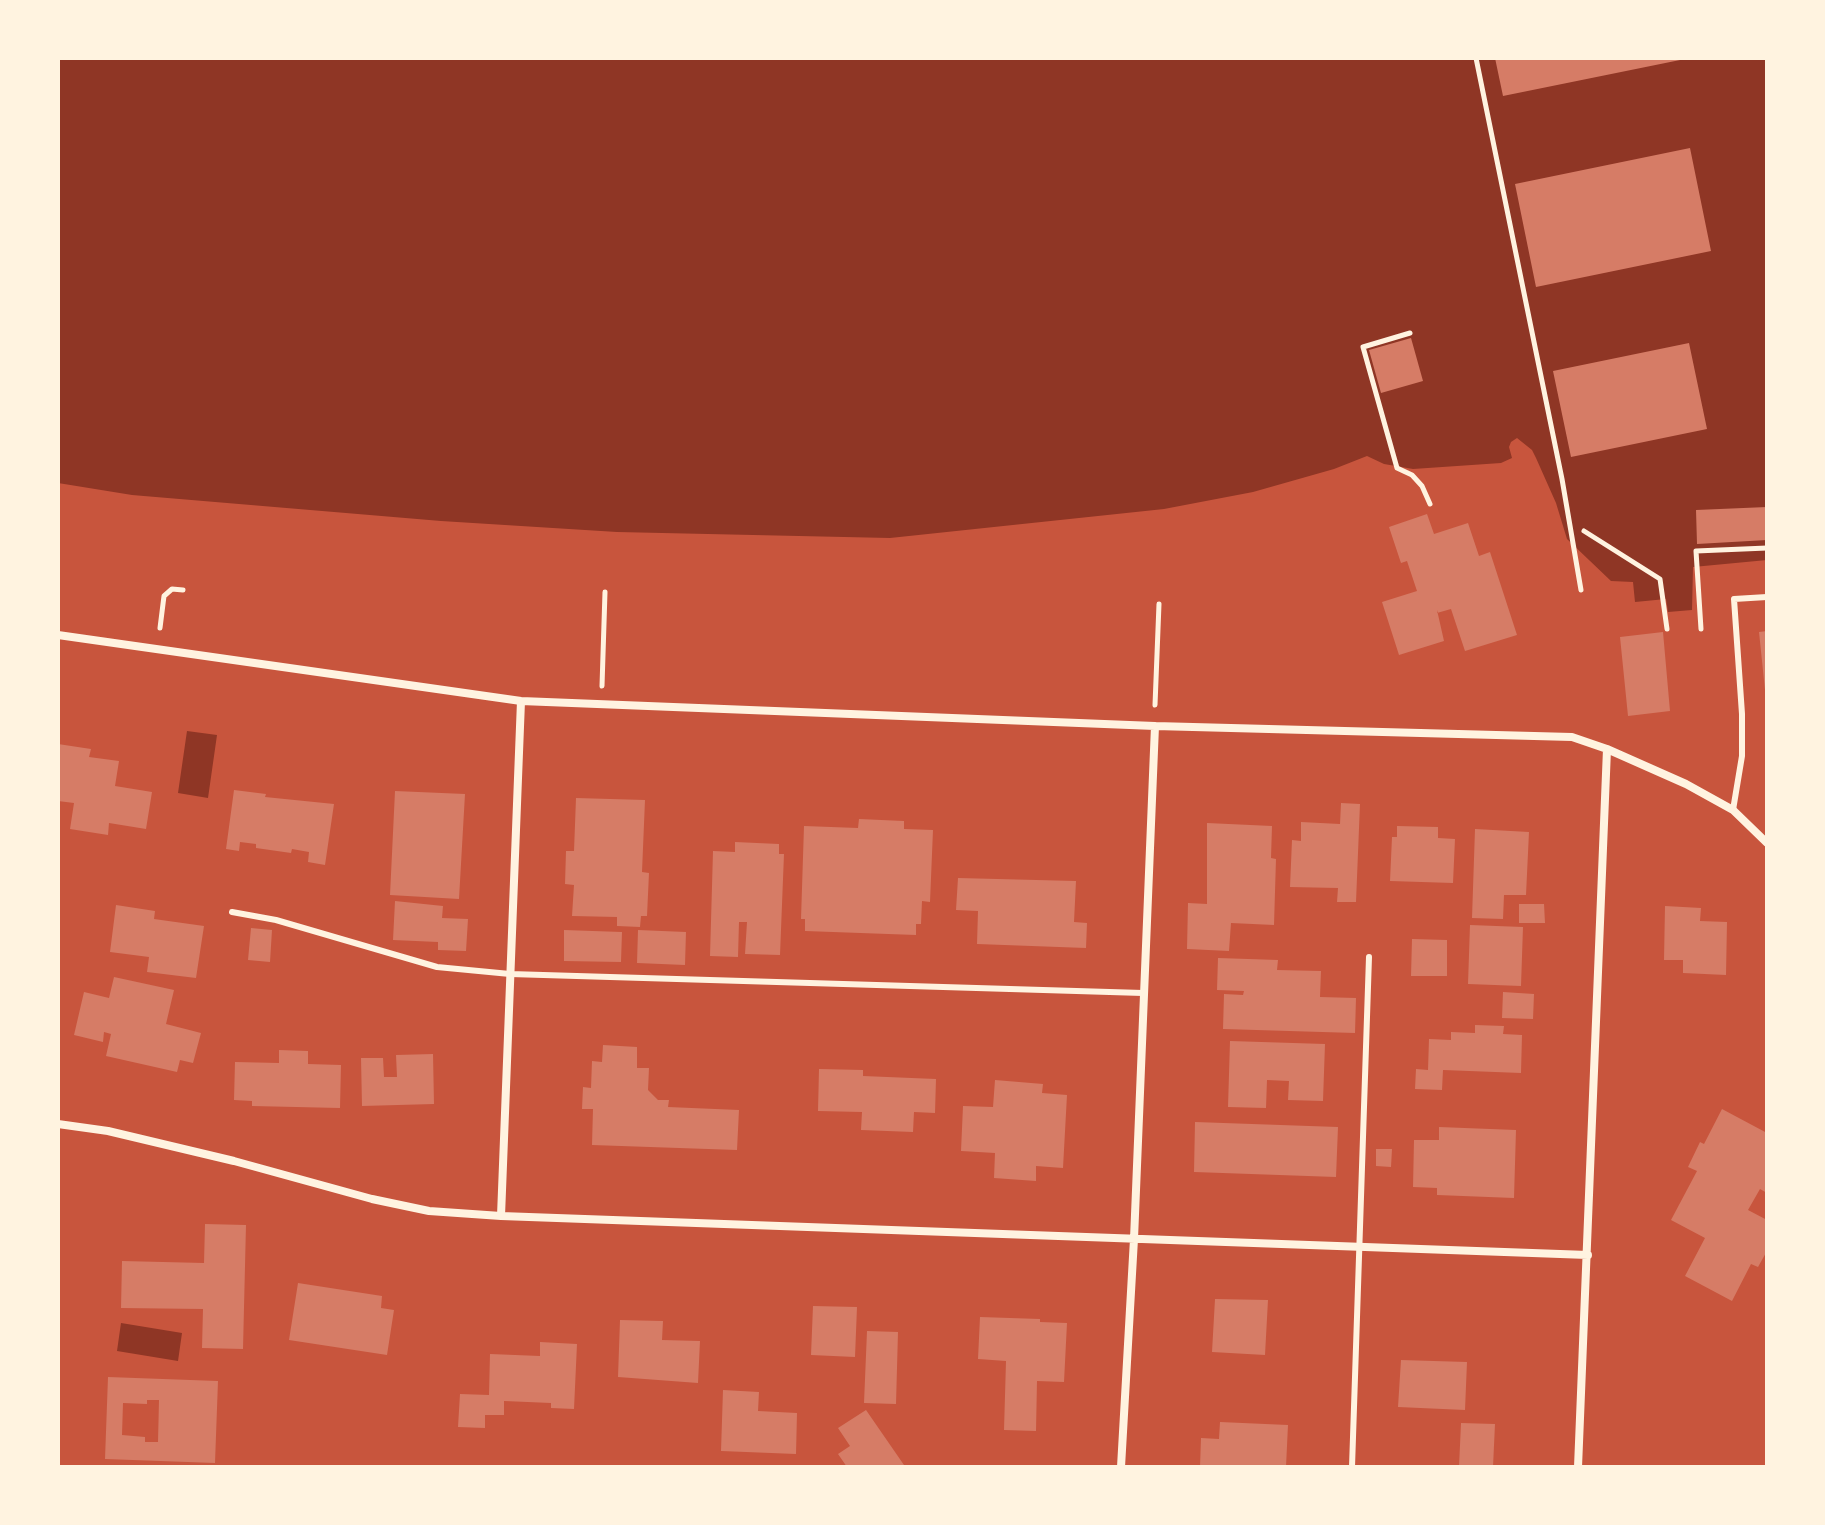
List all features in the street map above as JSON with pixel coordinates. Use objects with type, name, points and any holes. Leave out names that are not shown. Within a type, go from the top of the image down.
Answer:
[{"type":"street","points":[[58,635],[521,701],[1155,726],[1572,737],[1686,784],[1733,810],[1767,843]]},
{"type":"street","points":[[501,1216],[521,701]]},
{"type":"street","points":[[1121,1467],[1134,1239],[1155,726]]},
{"type":"street","points":[[1578,1467],[1607,749]]},
{"type":"street","points":[[58,1124],[108,1131],[429,1211],[1588,1255]]},
{"type":"lane","points":[[1733,810],[1742,756],[1734,599],[1767,597]]},
{"type":"lane","points":[[232,912],[276,920],[437,967],[510,974],[1143,993]]},
{"type":"lane","points":[[1352,1467],[1369,957]]},
{"type":"path","points":[[1476,58],[1562,479],[1581,590]]},
{"type":"path","points":[[1410,333],[1363,347],[1397,468],[1412,475],[1422,486],[1430,504]]},
{"type":"path","points":[[1584,531],[1660,579],[1667,629]]},
{"type":"path","points":[[1701,629],[1696,551],[1767,548]]},
{"type":"path","points":[[157,648],[164,596],[172,589],[183,590]]},
{"type":"path","points":[[602,703],[605,592]]},
{"type":"path","points":[[1155,726],[1159,604]]},
{"type":"shaded area","points":[[58,58],[1767,58],[1767,560],[1693,567],[1692,610],[1668,612],[1666,599],[1635,602],[1633,582],[1611,581],[1567,539],[1556,503],[1536,458],[1532,450],[1517,438],[1509,447],[1512,458],[1501,463],[1413,469],[1384,464],[1367,456],[1334,469],[1253,492],[1164,509],[890,538],[617,532],[441,521],[132,495],[58,483]]},
{"type":"shaded area","points":[[187,731],[217,735],[208,798],[178,793]]},
{"type":"shaded area","points":[[121,1323],[182,1333],[178,1361],[117,1351]]},
{"type":"building","points":[[1495,58],[1684,58],[1685,59],[1503,96]]},
{"type":"building","points":[[1690,148],[1711,251],[1536,287],[1515,184]]},
{"type":"building","points":[[1411,338],[1423,381],[1381,393],[1369,350]]},
{"type":"building","points":[[1689,343],[1707,429],[1571,457],[1553,371]]},
{"type":"building","points":[[1767,507],[1767,540],[1697,544],[1696,510]]},
{"type":"building","points":[[1427,514],[1434,534],[1468,523],[1479,556],[1490,552],[1517,635],[1465,651],[1451,609],[1438,613],[1444,641],[1399,655],[1382,602],[1417,591],[1407,561],[1401,563],[1389,527]]},
{"type":"building","points":[[1767,631],[1767,690],[1765,690],[1759,632]]},
{"type":"building","points":[[1663,632],[1670,711],[1628,716],[1620,637]]},
{"type":"building","points":[[58,744],[91,749],[89,757],[119,761],[115,786],[152,792],[146,829],[109,823],[108,835],[70,829],[74,803],[58,801]]},
{"type":"building","points":[[234,790],[266,794],[265,797],[334,804],[325,865],[308,862],[309,852],[292,849],[291,853],[256,848],[256,844],[240,842],[239,851],[226,849]]},
{"type":"building","points":[[395,791],[465,794],[459,899],[390,895]]},
{"type":"building","points":[[576,798],[645,800],[642,872],[649,873],[647,916],[641,916],[640,927],[617,926],[617,917],[572,916],[574,885],[565,884],[566,851],[574,851]]},
{"type":"building","points":[[1341,803],[1360,804],[1356,902],[1337,902],[1338,888],[1290,887],[1292,840],[1301,841],[1301,822],[1340,824]]},
{"type":"building","points":[[859,819],[904,821],[904,829],[933,830],[930,902],[922,901],[921,924],[916,924],[916,935],[805,931],[805,919],[801,919],[804,826],[858,828]]},
{"type":"building","points":[[1207,823],[1272,826],[1271,858],[1276,859],[1274,925],[1231,923],[1229,951],[1187,949],[1188,903],[1207,904]]},
{"type":"building","points":[[1397,826],[1438,827],[1438,838],[1455,839],[1453,883],[1390,881],[1392,837],[1397,837]]},
{"type":"building","points":[[1475,829],[1529,832],[1526,895],[1504,895],[1503,919],[1472,918]]},
{"type":"building","points":[[735,842],[779,844],[779,854],[784,854],[780,955],[745,954],[747,922],[739,922],[738,957],[710,956],[713,851],[735,852]]},
{"type":"building","points":[[958,878],[1076,881],[1074,922],[1087,923],[1086,948],[977,944],[978,911],[956,910]]},
{"type":"building","points":[[395,901],[443,906],[442,918],[468,919],[466,951],[438,950],[438,942],[393,940]]},
{"type":"building","points":[[1519,904],[1544,904],[1545,923],[1519,923]]},
{"type":"building","points":[[116,905],[155,911],[154,919],[204,926],[196,978],[147,972],[149,957],[110,952]]},
{"type":"building","points":[[1665,906],[1701,908],[1700,921],[1727,922],[1726,975],[1683,973],[1683,960],[1664,960]]},
{"type":"building","points":[[1470,925],[1523,927],[1521,986],[1468,984]]},
{"type":"building","points":[[251,928],[272,930],[270,962],[248,960]]},
{"type":"building","points":[[564,930],[622,932],[621,962],[564,961]]},
{"type":"building","points":[[638,930],[686,932],[685,965],[637,963]]},
{"type":"building","points":[[1412,939],[1447,940],[1447,976],[1411,976]]},
{"type":"building","points":[[1218,958],[1278,960],[1277,970],[1321,971],[1320,997],[1356,998],[1355,1033],[1223,1029],[1224,994],[1243,995],[1244,991],[1217,990]]},
{"type":"building","points":[[114,977],[174,990],[166,1024],[201,1033],[193,1063],[180,1060],[177,1072],[106,1056],[111,1034],[104,1032],[103,1042],[74,1035],[84,992],[109,998]]},
{"type":"building","points":[[1503,992],[1534,994],[1533,1019],[1502,1018]]},
{"type":"building","points":[[1475,1025],[1504,1026],[1503,1034],[1522,1035],[1521,1073],[1443,1070],[1442,1090],[1415,1089],[1416,1069],[1428,1070],[1429,1039],[1451,1040],[1451,1032],[1475,1033]]},
{"type":"building","points":[[1230,1041],[1325,1044],[1323,1101],[1288,1100],[1289,1081],[1267,1080],[1266,1108],[1228,1107]]},
{"type":"building","points":[[603,1045],[637,1047],[637,1068],[649,1068],[648,1090],[658,1100],[669,1100],[668,1107],[739,1110],[737,1150],[592,1145],[593,1109],[582,1109],[583,1087],[591,1088],[592,1061],[602,1062]]},
{"type":"building","points":[[279,1050],[308,1051],[308,1064],[341,1065],[340,1108],[252,1106],[252,1101],[234,1100],[235,1062],[279,1063]]},
{"type":"building","points":[[433,1054],[434,1104],[362,1106],[361,1058],[383,1058],[384,1077],[397,1077],[396,1055]]},
{"type":"building","points":[[819,1069],[863,1070],[863,1076],[936,1079],[935,1113],[914,1112],[913,1132],[861,1130],[862,1112],[818,1111]]},
{"type":"building","points":[[995,1080],[1043,1084],[1042,1093],[1067,1095],[1063,1168],[1036,1166],[1036,1181],[994,1178],[995,1153],[961,1151],[963,1106],[993,1107]]},
{"type":"building","points":[[1722,1109],[1767,1133],[1767,1193],[1760,1189],[1748,1210],[1767,1220],[1767,1251],[1758,1267],[1751,1264],[1732,1301],[1685,1276],[1705,1238],[1671,1220],[1697,1171],[1688,1167]]},
{"type":"building","points":[[1195,1122],[1338,1127],[1336,1177],[1194,1172]]},
{"type":"building","points":[[1439,1127],[1516,1130],[1514,1198],[1437,1195],[1437,1188],[1413,1187],[1414,1140],[1439,1140]]},
{"type":"building","points":[[1376,1149],[1392,1149],[1391,1167],[1376,1166]]},
{"type":"building","points":[[205,1224],[246,1225],[243,1349],[202,1348],[203,1309],[121,1308],[122,1261],[204,1263]]},
{"type":"building","points":[[298,1283],[382,1296],[381,1308],[394,1310],[387,1355],[289,1340]]},
{"type":"building","points":[[1215,1299],[1268,1300],[1265,1355],[1212,1352]]},
{"type":"building","points":[[813,1306],[857,1307],[855,1357],[811,1355]]},
{"type":"building","points":[[980,1317],[1067,1323],[1064,1382],[1037,1381],[1036,1431],[1004,1430],[1006,1361],[978,1359]]},
{"type":"building","points":[[620,1320],[663,1321],[662,1340],[700,1341],[698,1383],[618,1377]]},
{"type":"building","points":[[867,1331],[898,1332],[896,1404],[864,1403]]},
{"type":"building","points":[[540,1342],[577,1344],[574,1409],[551,1408],[551,1403],[504,1401],[504,1415],[485,1415],[485,1428],[458,1427],[460,1394],[489,1395],[490,1354],[540,1356]]},
{"type":"building","points":[[1401,1360],[1467,1362],[1465,1410],[1398,1407]]},
{"type":"building","points":[[108,1377],[218,1381],[215,1463],[105,1459]],"holes":[[[147,1400],[159,1400],[158,1442],[145,1442],[145,1437],[122,1435],[123,1403],[147,1404]]]},
{"type":"building","points":[[723,1390],[759,1392],[758,1411],[797,1413],[796,1454],[721,1451]]},
{"type":"building","points":[[866,1410],[904,1465],[901,1467],[847,1467],[838,1454],[850,1446],[838,1428]]},
{"type":"building","points":[[1220,1422],[1288,1425],[1286,1467],[1200,1467],[1201,1438],[1219,1439]]},
{"type":"building","points":[[1461,1423],[1495,1424],[1493,1467],[1459,1467]]}]
